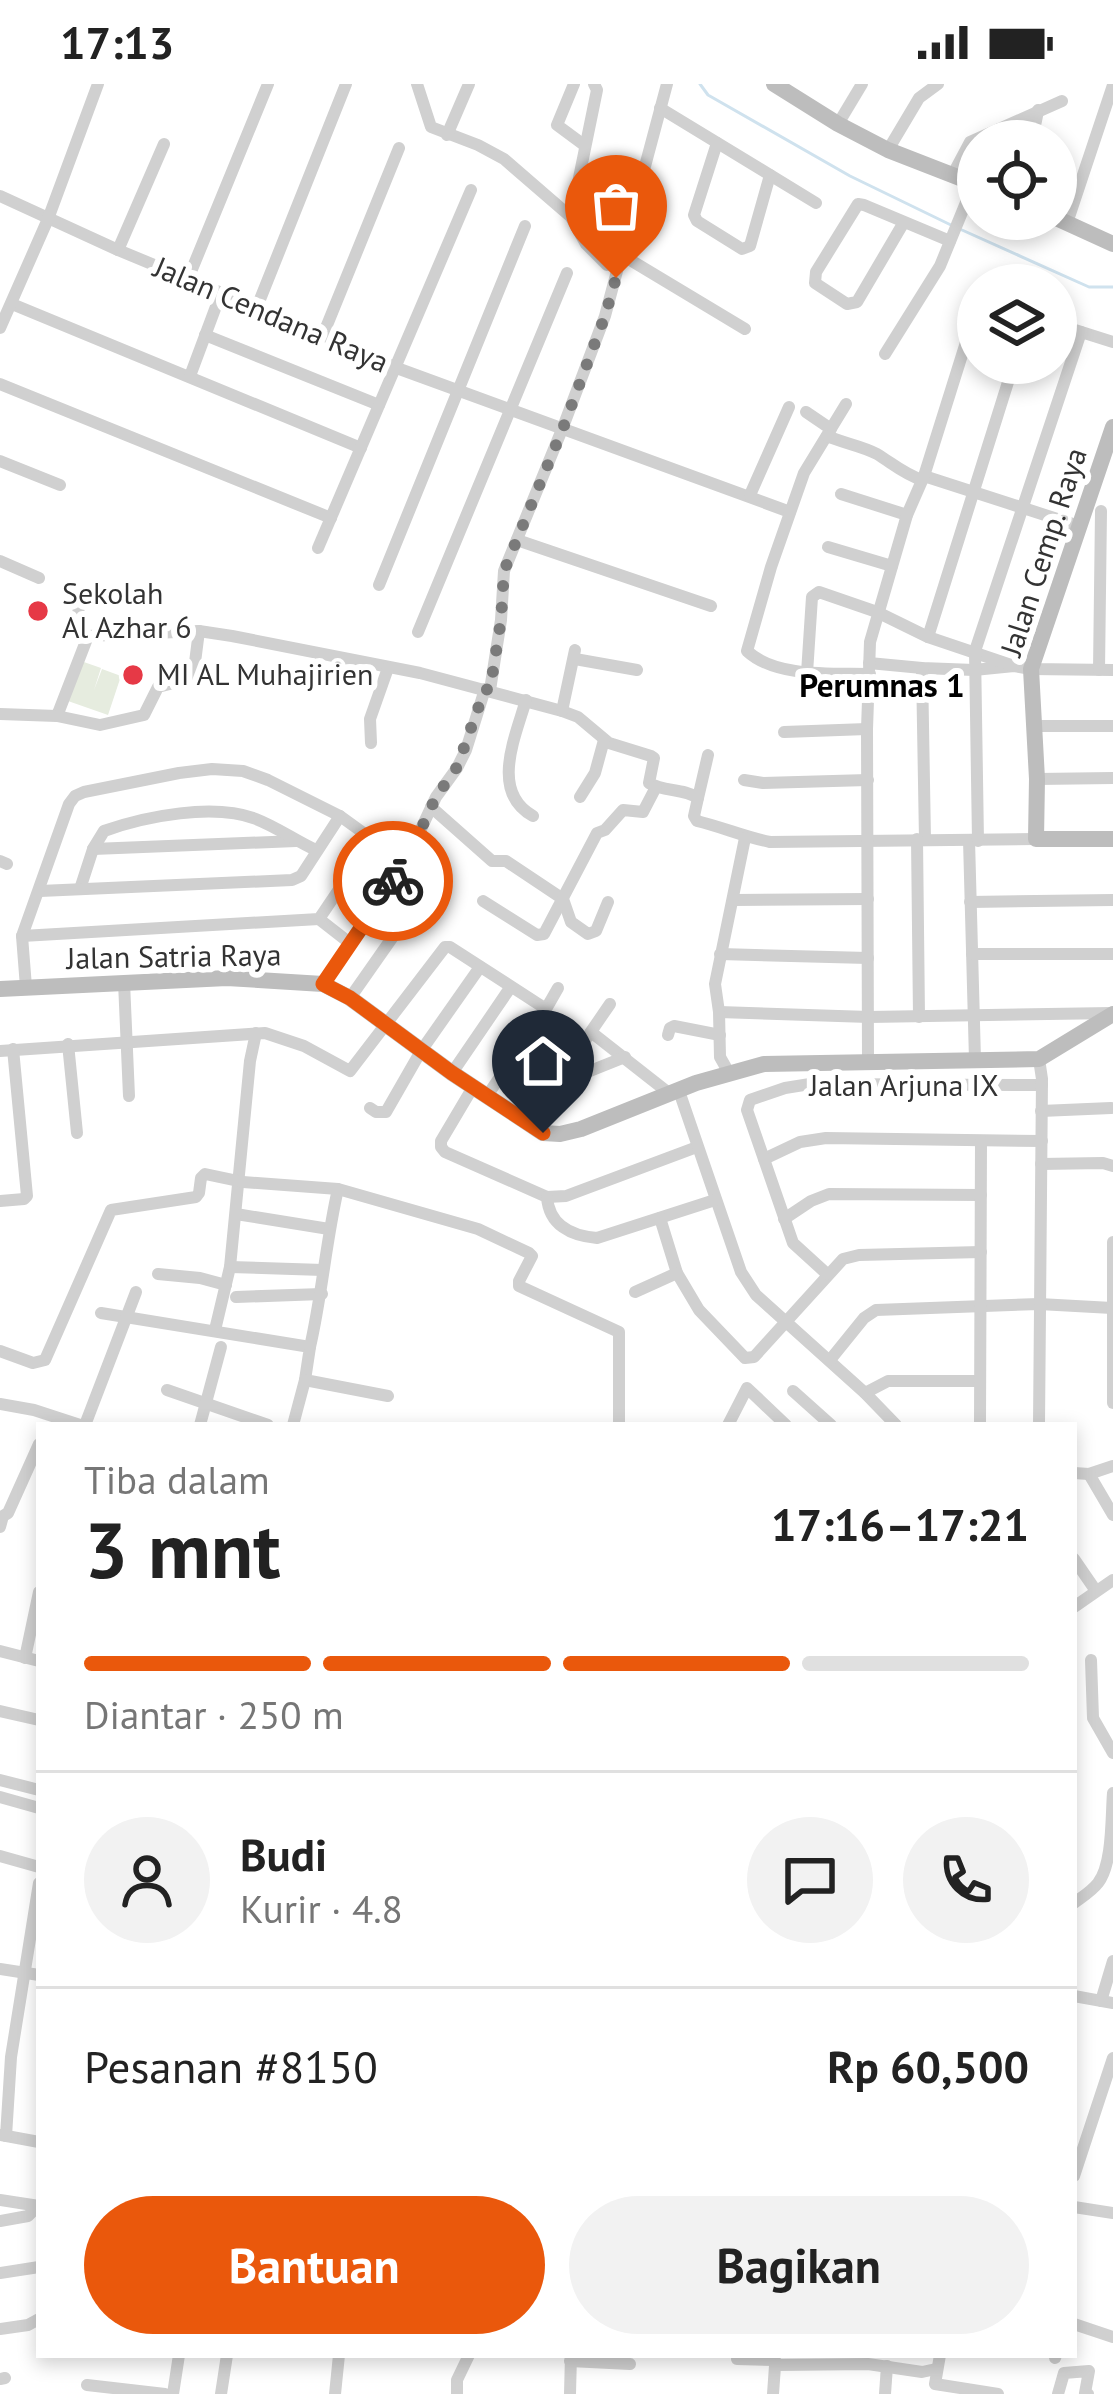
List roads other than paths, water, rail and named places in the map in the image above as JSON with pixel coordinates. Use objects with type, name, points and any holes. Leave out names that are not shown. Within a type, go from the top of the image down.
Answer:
[{"type":"street","points":[[0,328],[98,84]]},
{"type":"street","points":[[188,279],[268,84]]},
{"type":"street","points":[[257,307],[346,84]]},
{"type":"street","points":[[417,84],[431,127],[478,145],[542,189],[571,217],[586,244],[607,265]]},
{"type":"street","points":[[447,135],[470,84]]},
{"type":"street","points":[[574,84],[557,125],[584,145]]},
{"type":"street","points":[[571,217],[597,90],[594,84]]},
{"type":"street","points":[[323,984],[405,863],[431,807],[466,750],[487,690],[501,620],[502,578],[605,316],[667,84]]},
{"type":"street","points":[[838,124],[862,84]]},
{"type":"street","points":[[888,150],[919,98],[938,84]]},
{"type":"street","points":[[1077,181],[1113,85]]},
{"type":"street","points":[[785,87],[838,124],[888,150],[957,176]]},
{"type":"street","points":[[952,174],[970,142],[999,129],[1019,137],[1032,135],[1038,110],[1062,101]]},
{"type":"street","points":[[660,108],[816,203]]},
{"type":"street","points":[[717,143],[694,215],[742,249],[750,246],[770,175]]},
{"type":"street","points":[[118,250],[164,144]]},
{"type":"street","points":[[322,334],[399,148]]},
{"type":"street","points":[[318,548],[471,190]]},
{"type":"street","name":"Jalan Cendana Raya","points":[[0,196],[394,367],[790,512]]},
{"type":"street","points":[[904,221],[857,302],[847,304],[815,283],[816,272],[858,204],[953,232]]},
{"type":"street","points":[[885,354],[940,266],[957,224]]},
{"type":"street","points":[[379,585],[525,226]]},
{"type":"street","points":[[1077,228],[1113,244]]},
{"type":"street","points":[[622,255],[745,329]]},
{"type":"street","points":[[418,632],[567,273]]},
{"type":"street","points":[[190,376],[221,293]]},
{"type":"street","points":[[12,304],[361,448]]},
{"type":"street","points":[[1077,331],[1113,342]]},
{"type":"street","points":[[974,1060],[970,902],[975,651],[1081,332]]},
{"type":"street","points":[[205,334],[379,405]]},
{"type":"street","points":[[868,1063],[870,642],[957,370]]},
{"type":"street","points":[[0,383],[332,518]]},
{"type":"street","points":[[928,637],[1008,384]]},
{"type":"street","points":[[846,404],[804,473],[790,512],[747,651],[756,658],[807,673],[870,668],[1106,670],[1100,510]]},
{"type":"street","points":[[750,495],[789,407]]},
{"type":"street","points":[[806,412],[850,446],[875,454],[905,474],[1079,526]]},
{"type":"street","name":"Jalan Cemp. Raya","points":[[1036,839],[1035,726],[1023,667],[1079,526],[1100,510],[1113,427]]},
{"type":"street","points":[[0,461],[59,485]]},
{"type":"street","points":[[841,494],[907,515]]},
{"type":"street","points":[[517,540],[711,607]]},
{"type":"street","points":[[828,547],[892,566]]},
{"type":"street","points":[[0,561],[39,578]]},
{"type":"street","points":[[807,673],[812,597],[817,592],[878,612],[928,637],[1023,667]]},
{"type":"street","points":[[79,604],[77,630],[88,636],[199,631],[388,668],[562,710],[578,717],[604,740],[651,756],[649,783],[698,798]]},
{"type":"street","points":[[0,714],[57,716],[100,725],[144,715],[158,687],[194,678],[199,631]]},
{"type":"street","points":[[57,716],[88,636]]},
{"type":"street","points":[[562,710],[575,654],[637,670]]},
{"type":"street","points":[[371,743],[370,719],[388,668]]},
{"type":"street","points":[[919,1017],[922,668]]},
{"type":"street","points":[[526,700],[508,778],[516,804],[533,816]]},
{"type":"street","points":[[1035,726],[1113,726]]},
{"type":"street","points":[[784,732],[868,729]]},
{"type":"street","points":[[580,797],[596,773],[604,740]]},
{"type":"street","points":[[708,755],[694,816],[745,838],[770,842],[1113,838]]},
{"type":"street","points":[[26,988],[22,936],[75,796],[196,771],[243,771],[340,816],[405,863]]},
{"type":"street","points":[[1037,779],[1113,778]]},
{"type":"street","points":[[744,780],[868,780]]},
{"type":"street","points":[[483,901],[541,935],[597,833],[623,810],[643,812],[656,787]]},
{"type":"street","points":[[431,807],[492,861],[506,861],[563,899],[571,922],[588,934],[596,931],[608,902]]},
{"type":"street","points":[[80,889],[93,848],[104,831],[199,812],[234,812],[260,820],[316,850]]},
{"type":"street","points":[[40,891],[292,880],[301,876],[340,816]]},
{"type":"street","points":[[726,1074],[720,1057],[716,984],[745,838]]},
{"type":"street","points":[[319,919],[373,839]]},
{"type":"street","points":[[93,848],[296,841]]},
{"type":"street","points":[[350,998],[439,871]]},
{"type":"street","points":[[734,900],[868,899]]},
{"type":"street","points":[[970,902],[1113,900]]},
{"type":"street","points":[[22,936],[319,919],[351,944]]},
{"type":"street","points":[[0,1201],[25,1199],[27,1193],[7,1050],[265,1033],[304,1046],[350,1070],[445,947],[454,948],[546,1010]]},
{"type":"street","points":[[720,954],[868,958]]},
{"type":"street","points":[[972,954],[1113,954]]},
{"type":"street","points":[[370,1108],[386,1112],[421,1051],[480,968]]},
{"type":"street","name":"Jalan Satria Raya","points":[[0,989],[227,978],[323,984],[551,1135],[581,1130],[682,1089],[764,1064],[974,1060],[1041,1073]]},
{"type":"street","points":[[124,982],[130,1096]]},
{"type":"street","points":[[452,1073],[510,988]]},
{"type":"street","points":[[559,988],[514,1060],[480,1092],[441,1141],[446,1152],[547,1196],[566,1196],[695,1148]]},
{"type":"street","points":[[555,1085],[610,1004]]},
{"type":"street","points":[[719,1012],[869,1017],[1113,1013]]},
{"type":"street","points":[[1039,1422],[1041,1073],[1113,1013]]},
{"type":"street","points":[[668,1035],[674,1026],[720,1035]]},
{"type":"street","points":[[591,1032],[682,1089],[695,1148],[747,1283],[893,1422]]},
{"type":"street","points":[[215,1330],[230,1267],[256,1033]]},
{"type":"street","points":[[68,1044],[77,1133]]},
{"type":"street","points":[[555,1085],[625,1057]]},
{"type":"street","points":[[514,1060],[555,1085]]},
{"type":"street","name":"Jalan Arjuna IX","points":[[827,1274],[794,1243],[747,1104],[750,1100],[810,1084],[1041,1073]]},
{"type":"street","points":[[1041,1111],[1111,1108]]},
{"type":"street","points":[[764,1159],[800,1142],[826,1138],[1042,1141]]},
{"type":"street","points":[[980,1422],[981,1141]]},
{"type":"street","points":[[1041,1164],[1113,1166]]},
{"type":"street","points":[[0,1352],[33,1363],[45,1360],[111,1210],[196,1197],[206,1174],[240,1182],[338,1189],[478,1229],[529,1253],[532,1256],[519,1286],[620,1332],[619,1422]]},
{"type":"street","points":[[297,1422],[338,1189]]},
{"type":"street","points":[[784,1219],[829,1194],[981,1196]]},
{"type":"street","points":[[547,1196],[555,1222],[584,1237],[598,1238],[715,1200]]},
{"type":"street","points":[[236,1214],[328,1229]]},
{"type":"street","points":[[660,1218],[677,1273],[705,1318],[745,1358],[754,1357],[843,1259],[981,1252]]},
{"type":"street","points":[[1113,1241],[1113,1403]]},
{"type":"street","points":[[230,1267],[323,1270]]},
{"type":"street","points":[[635,1292],[677,1273]]},
{"type":"street","points":[[158,1274],[226,1285]]},
{"type":"street","points":[[84,1422],[136,1292]]},
{"type":"street","points":[[236,1298],[322,1294]]},
{"type":"street","points":[[830,1360],[876,1310],[1040,1304],[1112,1307]]},
{"type":"street","points":[[101,1313],[310,1347]]},
{"type":"street","points":[[201,1422],[221,1347]]},
{"type":"street","points":[[305,1380],[388,1396]]},
{"type":"street","points":[[865,1393],[888,1381],[980,1381]]},
{"type":"street","points":[[730,1422],[747,1388],[783,1422]]},
{"type":"street","points":[[167,1390],[259,1422]]},
{"type":"street","points":[[793,1391],[828,1422]]},
{"type":"street","points":[[0,1404],[48,1420]]},
{"type":"street","points":[[4,1520],[36,1451]]},
{"type":"street","points":[[1077,1474],[1113,1466]]},
{"type":"street","points":[[1089,1474],[1113,1515]]},
{"type":"street","points":[[1077,1563],[1096,1591]]},
{"type":"street","points":[[1077,1605],[1113,1580]]},
{"type":"street","points":[[0,1651],[32,1659],[36,1621]]},
{"type":"street","points":[[1091,1660],[1094,1718],[1113,1753]]},
{"type":"street","points":[[0,1712],[36,1719]]},
{"type":"street","points":[[0,1780],[36,1789]]},
{"type":"street","points":[[1077,1901],[1102,1874],[1113,1792]]},
{"type":"street","points":[[0,1797],[36,1807]]},
{"type":"street","points":[[0,1856],[36,1866]]},
{"type":"street","points":[[36,1922],[32,1974],[11,2056],[3,2136],[36,2142]]},
{"type":"street","points":[[1077,1997],[1107,2002],[1113,1961]]},
{"type":"street","points":[[0,1970],[32,1974]]},
{"type":"street","points":[[1077,2167],[1113,2058]]},
{"type":"street","points":[[0,2200],[36,2206]]},
{"type":"street","points":[[1077,2206],[1113,2212]]},
{"type":"street","points":[[0,2221],[28,2216],[36,2209]]},
{"type":"street","points":[[0,2273],[36,2267]]},
{"type":"street","points":[[0,2329],[36,2321]]},
{"type":"street","points":[[1077,2325],[1113,2337]]},
{"type":"street","points":[[1088,2394],[1094,2353]]},
{"type":"street","points":[[86,2385],[169,2394],[178,2358]]},
{"type":"street","points":[[221,2394],[227,2358]]},
{"type":"street","points":[[335,2394],[339,2358]]},
{"type":"street","points":[[457,2394],[457,2380],[468,2358]]},
{"type":"street","points":[[570,2394],[571,2358],[630,2364]]},
{"type":"street","points":[[737,2359],[868,2359],[922,2372],[938,2362]]},
{"type":"street","points":[[773,2394],[775,2360]]},
{"type":"street","points":[[938,2362],[934,2384],[998,2394]]},
{"type":"street","points":[[885,2394],[887,2366]]},
{"type":"street","points":[[1058,2394],[1066,2371],[1089,2371]]},
{"type":"waterway","points":[[700,84],[708,95],[850,176],[953,226]]},
{"type":"waterway","points":[[984,240],[1089,287],[1113,287]]},
{"type":"place","name":"Sekolah Al Azhar 6","points":[[38,611]]},
{"type":"place","name":"MI AL Muhajirien","points":[[133,675]]},
{"type":"district","name":"Perumnas 1","points":[[882,685]]}]
